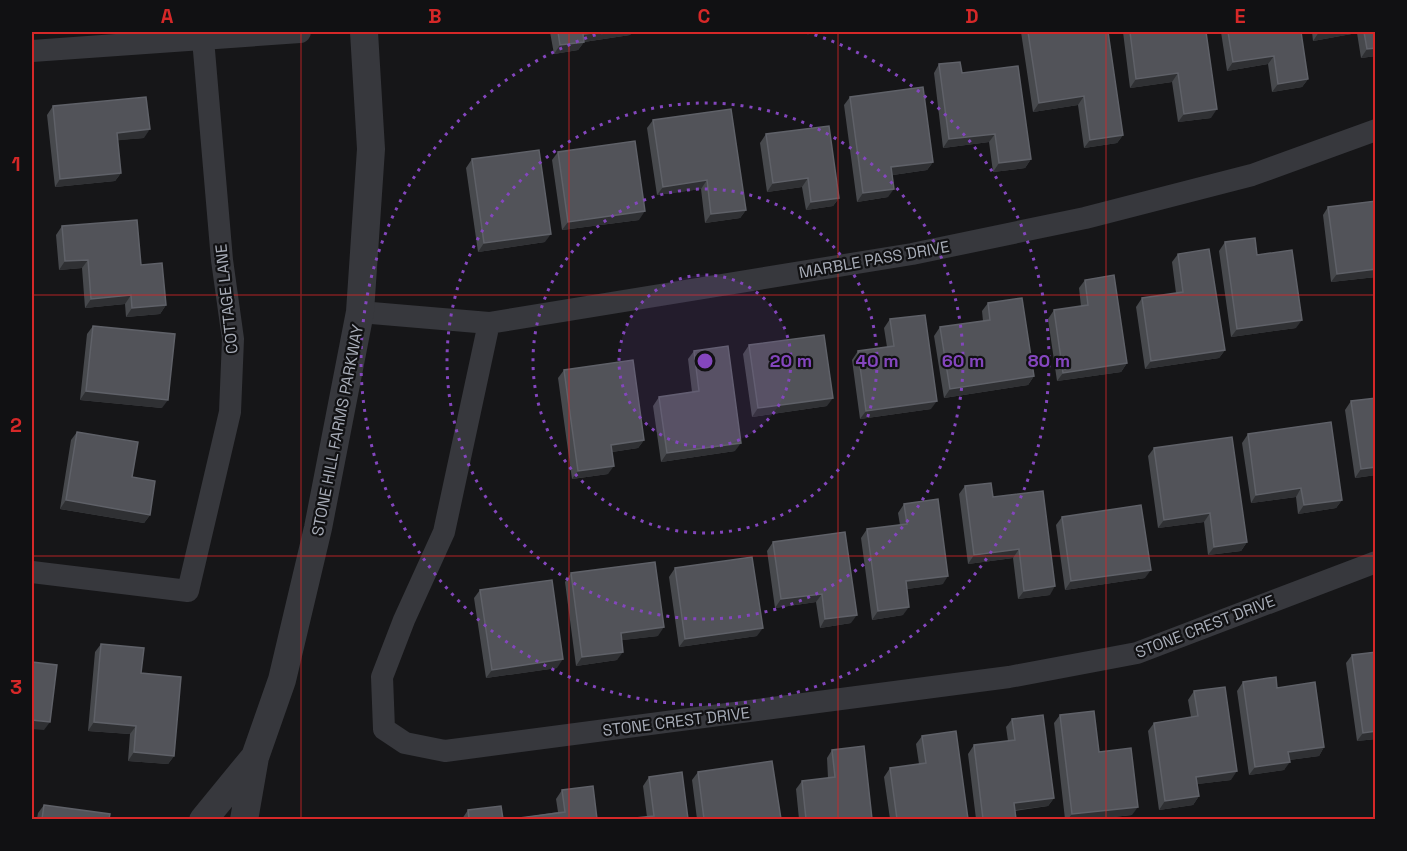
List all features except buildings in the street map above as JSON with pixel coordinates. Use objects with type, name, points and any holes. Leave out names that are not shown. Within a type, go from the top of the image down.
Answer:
[{"type":"street","points":[[32,51],[300,32]]},
{"type":"street","name":"STONE HILL FARMS PARKWAY","points":[[244,819],[255,757],[282,680],[318,528],[360,312],[371,149],[363,32]]},
{"type":"street","name":"COTTAGE LANE","points":[[32,572],[188,591],[230,412],[233,339],[222,260],[203,39]]},
{"type":"street","name":"MARBLE PASS DRIVE","points":[[360,312],[489,323],[912,254],[1085,218],[1252,175],[1376,130]]},
{"type":"street","name":"STONE CREST DRIVE","points":[[489,323],[444,532],[404,620],[382,677],[384,729],[405,743],[445,751],[1009,677],[1126,656],[1376,562]]},
{"type":"street","points":[[203,819],[255,757]]}]
